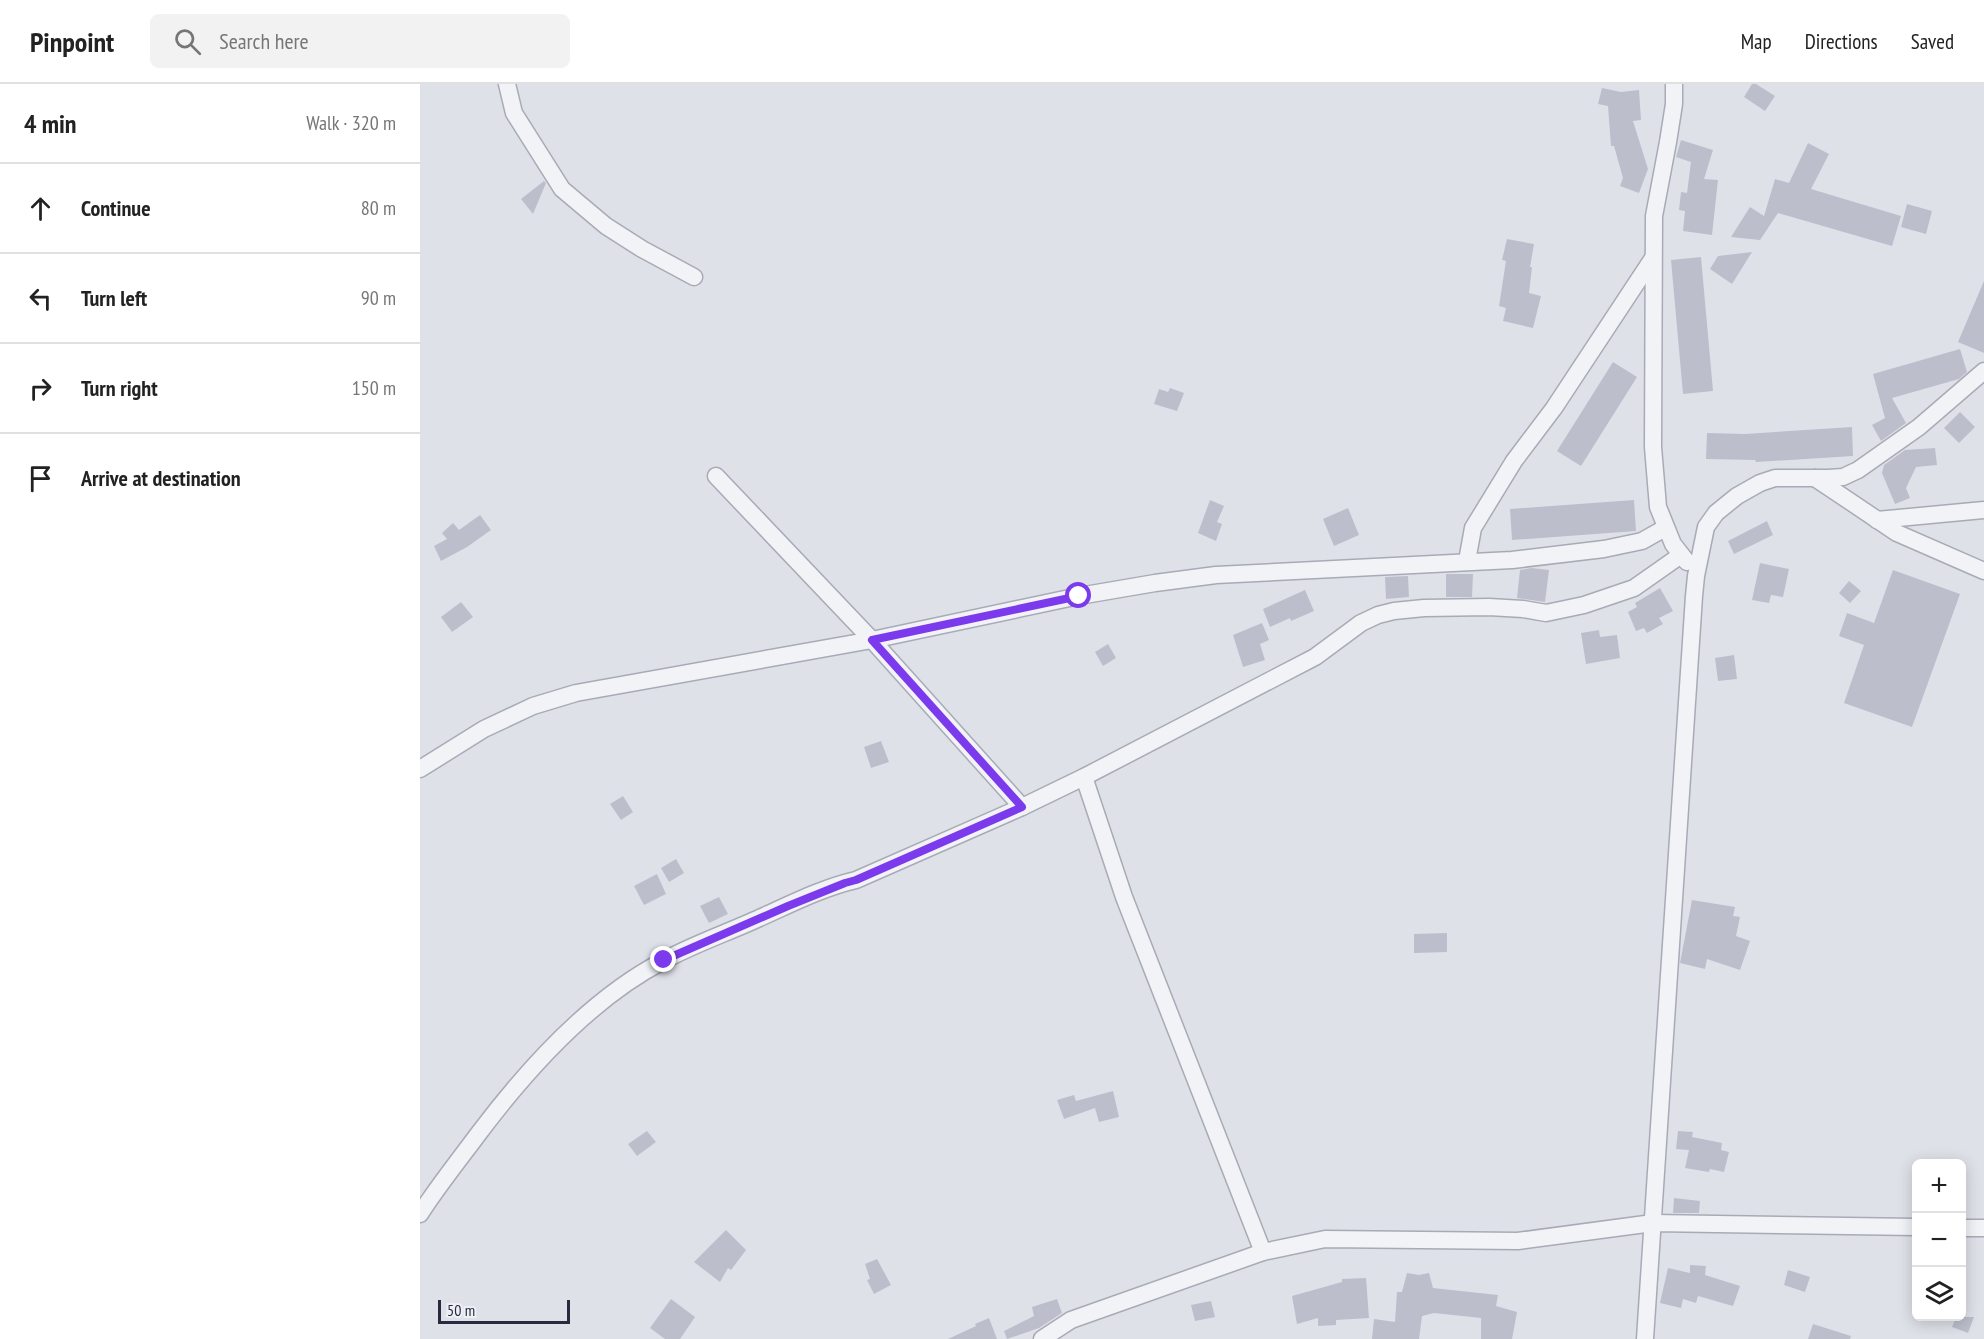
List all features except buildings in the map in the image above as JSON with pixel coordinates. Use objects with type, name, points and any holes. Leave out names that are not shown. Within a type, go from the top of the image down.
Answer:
[{"type":"street","points":[[507,84],[514,113],[562,189],[606,226],[642,249],[694,277]]},
{"type":"street","points":[[1674,84],[1670,133],[1654,216],[1653,447],[1658,507],[1672,544],[1696,576]]},
{"type":"street","points":[[1467,561],[1473,528],[1514,460],[1554,408],[1653,258]]},
{"type":"street","points":[[1645,1339],[1696,576],[1706,527],[1716,513],[1737,496],[1760,483],[1774,478],[1843,477],[1858,470],[1919,427],[1984,371]]},
{"type":"street","points":[[716,476],[872,640],[1022,807]]},
{"type":"street","points":[[1814,477],[1897,533],[1984,571]]},
{"type":"street","points":[[1877,520],[1984,510]]},
{"type":"street","points":[[420,769],[484,729],[533,706],[576,693],[872,640],[1079,596],[1216,575],[1512,560],[1604,549],[1642,541],[1665,528]]},
{"type":"street","points":[[420,1214],[438,1186],[498,1107],[544,1055],[579,1021],[632,979],[664,960],[788,906],[856,880],[1022,807],[1316,657],[1361,623],[1378,615],[1411,608],[1488,607],[1546,613],[1584,605],[1634,588],[1681,555]]},
{"type":"street","points":[[1084,777],[1124,897],[1263,1252]]},
{"type":"street","points":[[1042,1339],[1071,1320],[1263,1252],[1325,1239],[1518,1241],[1653,1223],[1912,1227]]},
{"type":"street","points":[[1966,1228],[1984,1228]]},
{"type":"route","points":[[664,960],[788,906],[856,880],[1022,807],[872,640],[1079,596]]}]
